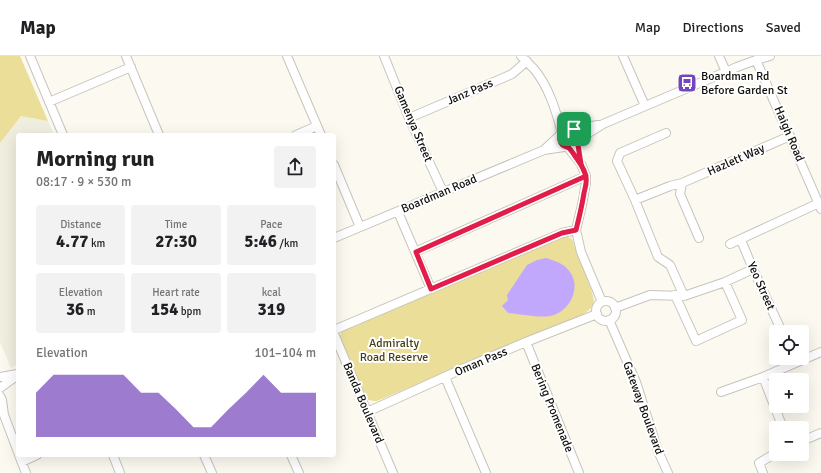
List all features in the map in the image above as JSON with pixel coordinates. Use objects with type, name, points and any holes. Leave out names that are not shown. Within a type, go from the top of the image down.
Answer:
[{"type":"street","points":[[30,56],[62,133]]},
{"type":"street","points":[[126,56],[158,133]]},
{"type":"street","points":[[287,56],[320,133]]},
{"type":"street","name":"Gamenya Street","points":[[384,56],[442,192]]},
{"type":"street","points":[[623,56],[645,106]]},
{"type":"street","points":[[718,56],[726,72]]},
{"type":"street","name":"Boardman Road","points":[[336,237],[544,150],[576,147],[592,131],[603,124],[726,72],[770,56]]},
{"type":"street","points":[[524,59],[535,70],[555,109],[561,134],[560,142],[581,164]]},
{"type":"street","name":"Janz Pass","points":[[410,118],[512,74],[524,59]]},
{"type":"street","name":"Haigh Road","points":[[756,60],[820,206]]},
{"type":"street","points":[[49,102],[131,67]]},
{"type":"street","points":[[555,109],[572,129],[578,133],[581,164],[586,176],[586,183],[576,230],[581,252],[602,302]]},
{"type":"street","name":"Boardman Road","points":[[544,150],[566,129],[603,124]]},
{"type":"street","points":[[301,133],[317,126]]},
{"type":"street","points":[[666,133],[620,153],[617,161],[635,200],[658,258],[670,265],[684,296]]},
{"type":"street","name":"Hazlett Way","points":[[635,200],[670,186],[682,183],[790,136]]},
{"type":"street","points":[[336,170],[360,227]]},
{"type":"street","points":[[416,252],[586,176]]},
{"type":"street","points":[[682,183],[680,194],[699,238]]},
{"type":"street","points":[[730,244],[820,206]]},
{"type":"street","points":[[398,212],[431,289]]},
{"type":"street","points":[[336,329],[562,233],[576,230]]},
{"type":"street","name":"Yeo Street","points":[[741,240],[779,325]]},
{"type":"street","points":[[615,308],[650,295],[684,296],[725,282],[753,269]]},
{"type":"street","points":[[675,295],[696,341],[742,320],[725,282]]},
{"type":"street","points":[[607,301],[613,304],[615,308],[613,318],[604,321],[599,318],[596,308],[602,302],[607,301]]},
{"type":"street","name":"Oman Pass","points":[[367,412],[526,342],[597,314]]},
{"type":"street","name":"Gateway Boulevard","points":[[609,320],[636,382],[658,451],[668,473]]},
{"type":"street","name":"Banda Boulevard","points":[[336,339],[393,473]]},
{"type":"street","name":"Bering Promenade","points":[[526,342],[579,473]]},
{"type":"street","points":[[809,356],[821,352]]},
{"type":"street","points":[[721,392],[763,377],[786,365]]},
{"type":"street","points":[[0,377],[16,374]]},
{"type":"street","points":[[0,388],[16,376]]},
{"type":"street","points":[[445,377],[486,473]]},
{"type":"street","points":[[763,377],[780,421]]},
{"type":"street","points":[[0,396],[2,400],[2,412],[16,446]]},
{"type":"street","points":[[809,438],[821,433]]},
{"type":"street","points":[[20,457],[26,473]]},
{"type":"street","points":[[113,457],[120,473]]},
{"type":"street","points":[[205,457],[212,473]]},
{"type":"street","points":[[293,457],[299,473]]},
{"type":"street","points":[[763,473],[759,463],[769,457]]},
{"type":"shaded area","points":[[21,116],[48,121],[53,133],[16,133],[16,365],[11,368],[0,342],[0,143]]},
{"type":"shaded area","points":[[546,258],[565,266],[570,272],[575,284],[569,303],[560,312],[549,316],[508,313],[502,306],[508,300],[507,295],[527,265],[537,260]]},
{"type":"green space","points":[[0,56],[20,56],[48,121],[21,116],[0,143]]},
{"type":"green space","name":"Admiralty Road Reserve","points":[[564,237],[572,239],[592,292],[594,301],[593,306],[588,311],[582,315],[377,401],[369,400],[363,395],[340,340],[342,330]]},
{"type":"place","name":"Boardman Rd Before Garden St","points":[[687,83]]},
{"type":"route","points":[[574,129],[570,128],[564,130],[560,135],[560,142],[564,147],[570,149],[581,164],[586,176],[582,205],[576,230],[562,233],[431,289],[416,252],[586,176],[581,164],[578,145],[580,138],[574,129]]}]
